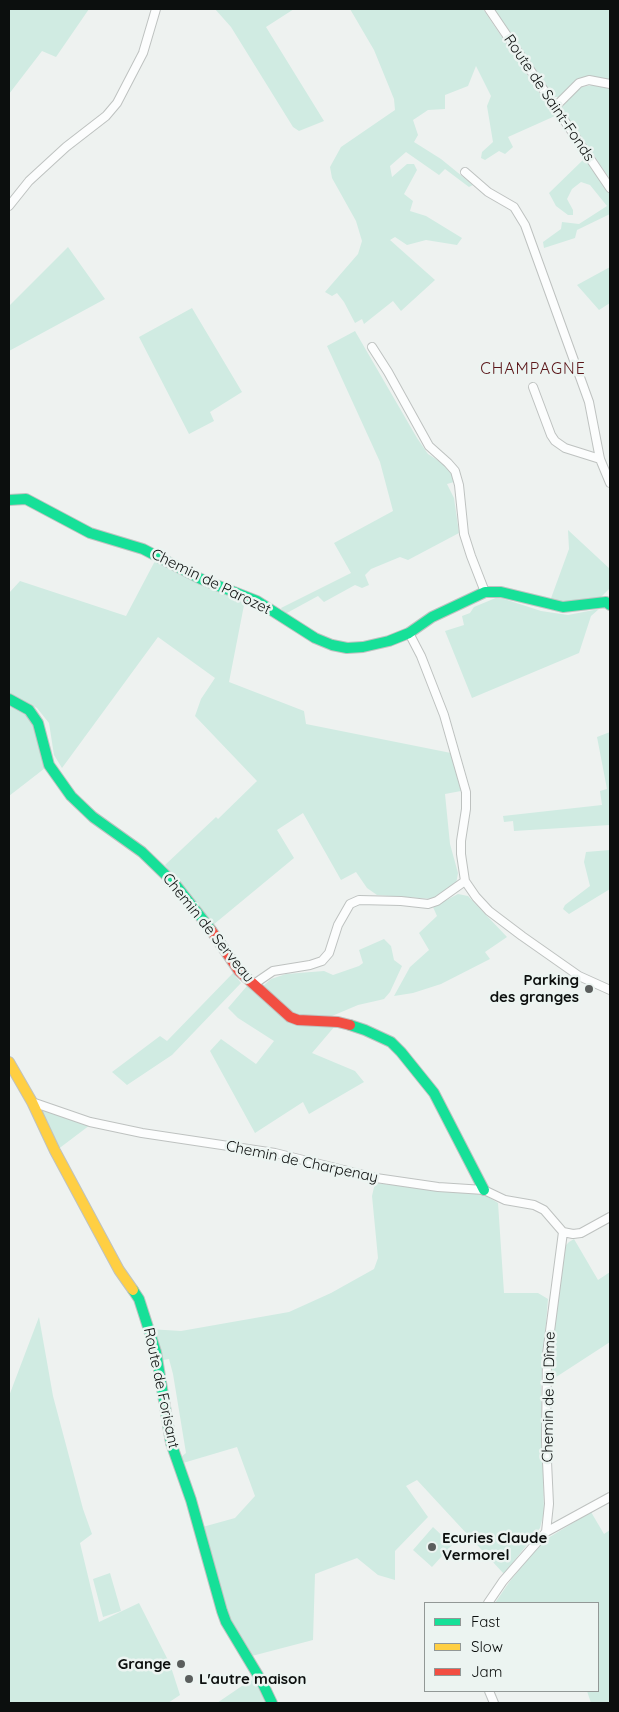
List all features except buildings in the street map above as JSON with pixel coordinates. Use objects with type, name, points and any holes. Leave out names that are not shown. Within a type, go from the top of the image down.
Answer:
[{"type":"street","points":[[9,206],[29,181],[66,147],[106,116],[116,103],[143,53],[156,9]]},
{"type":"street","name":"Route de Saint-Fonds","points":[[489,9],[610,188]]},
{"type":"street","points":[[556,107],[579,83],[589,80],[610,84]]},
{"type":"street","points":[[465,172],[488,192],[514,207],[525,225],[589,402],[595,425],[600,459],[610,483]]},
{"type":"street","points":[[372,347],[429,446],[448,462],[455,471],[459,484],[464,534],[485,592],[501,592],[563,607],[609,601]]},
{"type":"street","points":[[533,387],[555,441],[564,448],[600,459]]},
{"type":"street","name":"Chemin de Parozet","points":[[9,500],[26,499],[90,533],[120,541],[158,556],[201,579],[256,602],[315,638],[332,645],[347,648],[363,647],[389,641],[409,633],[432,617],[485,592]]},
{"type":"street","points":[[409,633],[421,656],[444,715],[466,792],[466,809],[460,854],[465,881],[489,911],[522,936],[579,976],[610,990]]},
{"type":"street","name":"Chemin de Serveau","points":[[9,700],[29,710],[38,723],[48,764],[71,796],[93,817],[142,852],[175,884],[240,971],[290,1017],[314,1022],[338,1022],[365,1030],[391,1042],[401,1052],[434,1093],[484,1190]]},
{"type":"street","points":[[254,984],[273,971],[310,965],[322,961],[329,953],[338,925],[350,904],[359,900],[428,904],[449,894],[465,881]]},
{"type":"street","name":"Route de Forisant","points":[[9,1062],[115,1261],[139,1299],[156,1352],[171,1443],[191,1500],[226,1622],[262,1682],[272,1703]]},
{"type":"street","name":"Chemin de Charpenay","points":[[32,1102],[90,1122],[142,1133],[275,1153],[376,1178],[438,1187],[484,1190],[505,1200],[534,1205],[544,1210],[563,1232]]},
{"type":"street","points":[[563,1232],[581,1233],[610,1216]]},
{"type":"street","name":"Chemin de la Dîme","points":[[546,1532],[549,1504],[546,1440],[547,1354],[563,1232]]},
{"type":"street","points":[[489,1602],[503,1581],[546,1532],[610,1497]]},
{"type":"green space","points":[[9,9],[89,9],[56,57],[42,51],[9,94]]},
{"type":"green space","points":[[215,9],[294,9],[266,27],[324,121],[299,131],[293,127],[231,27]]},
{"type":"green space","points":[[350,9],[483,9],[555,116],[508,137],[513,147],[505,154],[499,151],[485,160],[481,158],[482,152],[493,142],[487,106],[491,96],[476,66],[468,86],[445,95],[445,109],[428,110],[413,120],[418,135],[414,142],[441,159],[473,185],[469,187],[445,169],[439,175],[406,152],[390,166],[392,177],[407,164],[414,164],[417,170],[404,194],[413,201],[410,211],[426,216],[462,238],[457,245],[426,240],[407,245],[395,237],[390,240],[435,280],[401,311],[393,301],[364,324],[362,319],[355,323],[337,293],[332,296],[325,292],[358,254],[362,241],[356,221],[332,178],[330,167],[341,147],[395,110],[394,99],[374,50]]},
{"type":"green space","points":[[494,9],[610,9],[610,82],[592,77],[581,78],[559,97],[554,97]]},
{"type":"green space","points":[[593,85],[610,89],[610,179],[561,108],[581,87]]},
{"type":"green space","points":[[585,158],[610,194],[610,214],[577,230],[575,238],[544,248],[543,242],[561,229],[562,222],[579,224],[607,206],[590,185],[581,182],[572,189],[567,199],[573,210],[573,215],[568,215],[556,206],[549,193]]},
{"type":"green space","points":[[68,247],[105,299],[9,351],[9,306]]},
{"type":"green space","points":[[610,267],[610,303],[599,310],[577,285]]},
{"type":"green space","points":[[192,308],[242,392],[210,412],[214,421],[189,434],[139,337]]},
{"type":"green space","points":[[355,331],[428,454],[450,468],[454,482],[447,484],[454,498],[459,533],[408,560],[400,557],[371,569],[365,575],[369,585],[362,588],[355,585],[324,602],[318,596],[285,614],[281,608],[351,573],[334,543],[393,511],[380,462],[327,346]]},
{"type":"green space","points":[[568,530],[610,569],[610,588],[600,598],[565,604],[550,601],[569,549]]},
{"type":"green space","points":[[156,559],[245,600],[229,682],[304,711],[306,724],[451,753],[461,791],[445,794],[450,844],[458,873],[456,884],[433,899],[377,895],[367,888],[356,872],[341,880],[303,813],[277,830],[294,858],[213,925],[165,865],[216,817],[218,819],[257,781],[195,716],[201,699],[215,678],[158,637],[62,768],[54,755],[49,723],[37,708],[9,694],[9,593],[20,581],[126,616]]},
{"type":"green space","points":[[498,597],[541,611],[568,615],[599,609],[591,616],[579,653],[472,698],[445,631],[464,625],[462,616],[470,613],[474,607]]},
{"type":"green space","points":[[9,700],[29,710],[49,765],[9,796]]},
{"type":"green space","points":[[610,732],[610,825],[514,831],[513,821],[504,822],[503,816],[602,805],[600,791],[607,789],[597,737]]},
{"type":"green space","points":[[610,850],[610,889],[569,914],[563,909],[565,905],[590,886],[584,862],[586,852]]},
{"type":"green space","points":[[458,894],[468,896],[507,937],[485,952],[490,959],[441,984],[413,993],[394,996],[410,967],[429,950],[419,933],[437,916],[433,907]]},
{"type":"green space","points":[[384,939],[391,946],[394,960],[402,966],[390,992],[384,999],[358,1005],[332,1016],[315,1019],[301,1017],[290,1012],[262,987],[271,979],[286,974],[324,971],[333,975],[359,966],[363,963],[359,950]]},
{"type":"green space","points":[[233,973],[241,983],[172,1055],[127,1085],[112,1072],[160,1036],[167,1041]]},
{"type":"green space","points":[[247,986],[270,1006],[335,1026],[312,1053],[355,1071],[364,1082],[309,1114],[303,1102],[255,1133],[210,1051],[221,1039],[256,1064],[274,1041],[238,1018],[228,1008]]},
{"type":"green space","points":[[41,1110],[90,1125],[57,1150]]},
{"type":"green space","points":[[375,1183],[485,1195],[498,1203],[504,1293],[538,1293],[548,1299],[541,1386],[544,1512],[540,1528],[504,1574],[417,1480],[406,1486],[428,1517],[395,1551],[395,1580],[378,1575],[357,1558],[315,1574],[313,1640],[248,1657],[226,1622],[199,1528],[235,1518],[255,1496],[237,1447],[183,1463],[181,1457],[186,1453],[173,1374],[169,1359],[157,1361],[149,1329],[181,1331],[289,1312],[331,1293],[374,1269],[378,1258],[372,1196]]},
{"type":"green space","points":[[574,1239],[598,1280],[610,1272],[610,1342],[550,1381],[556,1304],[564,1247]]},
{"type":"green space","points":[[39,1317],[53,1396],[83,1509],[92,1534],[80,1543],[99,1622],[139,1603],[170,1664],[180,1695],[168,1703],[9,1703],[9,1396]]},
{"type":"green space","points":[[591,1512],[604,1534],[610,1530],[610,1703],[591,1703],[587,1692],[599,1692],[599,1602],[496,1602],[510,1581],[543,1541]]},
{"type":"green space","name":"Ecuries Claude Vermorel","points":[[433,1527],[452,1545],[432,1567],[413,1550]]},
{"type":"green space","points":[[110,1573],[121,1611],[103,1617],[93,1579]]},
{"type":"green space","points":[[258,1675],[272,1703],[217,1703]]},
{"type":"traffic: fast","points":[[9,500],[26,499],[90,533],[143,549],[201,579],[257,601],[315,638],[332,645],[347,648],[363,647],[389,641],[409,633],[432,617],[485,592],[501,592],[563,607],[606,602],[610,605]]},
{"type":"traffic: fast","points":[[9,699],[29,710],[38,723],[49,765],[71,796],[93,817],[142,852],[175,884],[211,930]]},
{"type":"traffic: fast","points":[[350,1025],[391,1042],[401,1052],[434,1093],[484,1190]]},
{"type":"traffic: fast","points":[[133,1290],[139,1299],[156,1352],[171,1443],[191,1500],[222,1611],[226,1622],[262,1682],[272,1703]]},
{"type":"traffic: slow","points":[[9,1062],[32,1102],[55,1151],[119,1270],[133,1290]]},
{"type":"traffic: jam","points":[[211,930],[239,971],[290,1017],[298,1020],[338,1022],[350,1025]]},
{"type":"place","name":"Parking des granges","points":[[589,989]]},
{"type":"place","name":"Ecuries Claude Vermorel","points":[[432,1547]]},
{"type":"place","name":"Grange","points":[[181,1664]]},
{"type":"place","name":"L'autre maison","points":[[189,1679]]},
{"type":"district","name":"CHAMPAGNE","points":[[533,369]]}]
